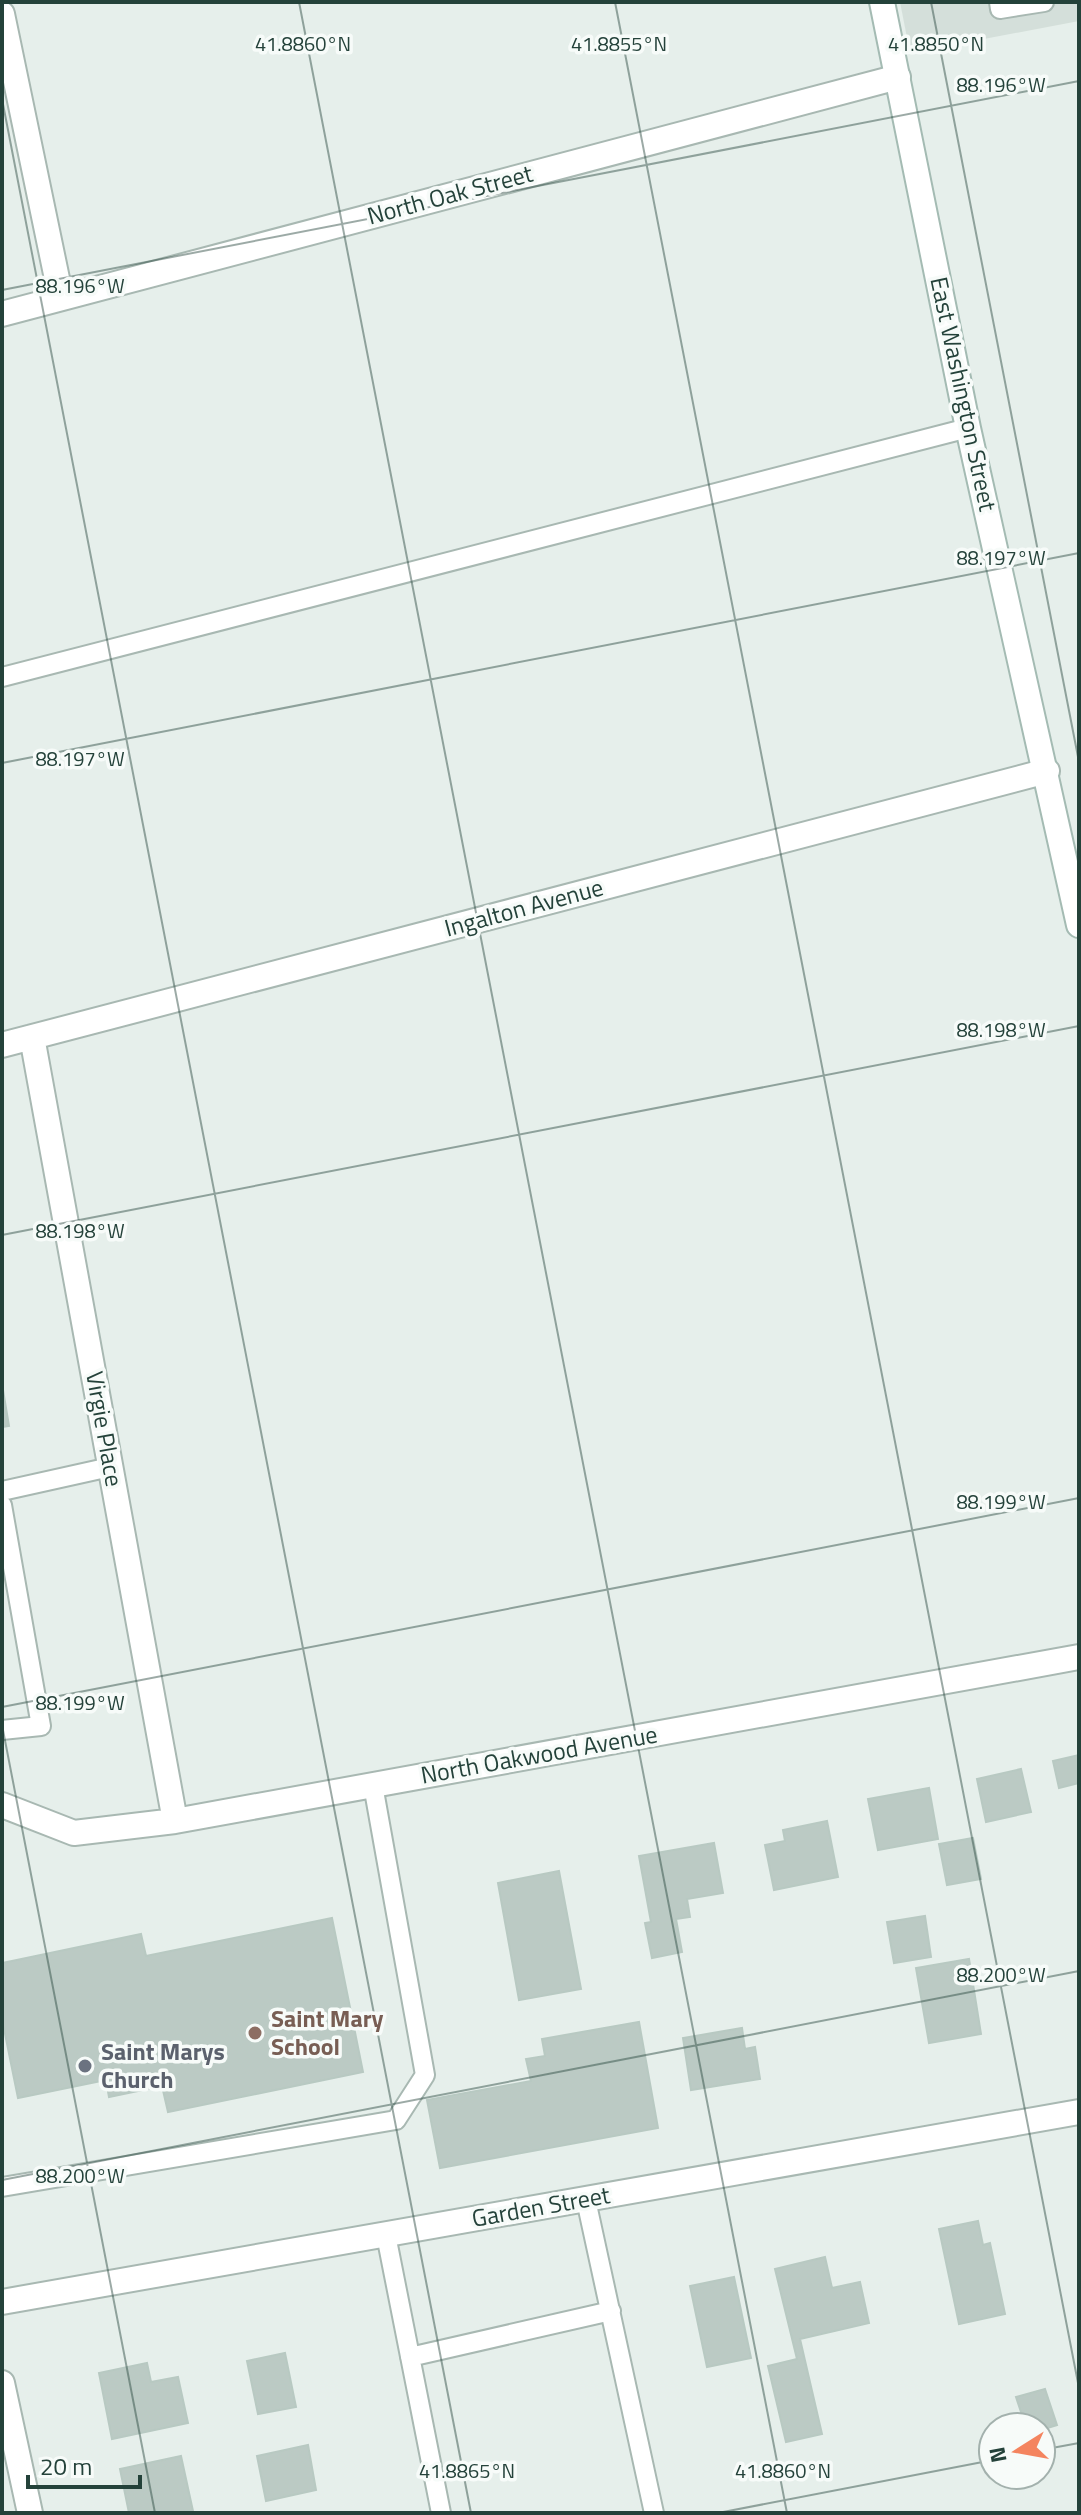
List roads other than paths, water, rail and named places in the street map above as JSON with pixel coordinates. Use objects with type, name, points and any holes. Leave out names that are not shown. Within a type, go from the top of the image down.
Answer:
[{"type":"street","name":"East Washington Street","points":[[882,2],[968,428],[1079,925]]},
{"type":"street","points":[[2,14],[61,298]]},
{"type":"street","name":"North Oak Street","points":[[2,314],[898,77]]},
{"type":"street","name":"Ingalton Avenue","points":[[2,1045],[1047,771]]},
{"type":"street","name":"Virgie Place","points":[[32,1037],[175,1821]]},
{"type":"street","name":"North Oakwood Avenue","points":[[2,1805],[74,1833],[175,1821],[1079,1657]]},
{"type":"street","name":"Garden Street","points":[[2,2302],[1079,2112]]},
{"type":"street","points":[[2,2383],[30,2513]]},
{"type":"lane","points":[[999,2],[1000,9],[1044,2]]},
{"type":"lane","points":[[2,677],[968,428]]},
{"type":"lane","points":[[2,1491],[110,1467]]},
{"type":"lane","points":[[2,1505],[41,1726],[2,1730]]},
{"type":"lane","points":[[2,2187],[396,2120],[425,2075],[373,1785]]},
{"type":"lane","points":[[586,2200],[654,2513]]},
{"type":"lane","points":[[386,2235],[441,2513]]},
{"type":"lane","points":[[410,2357],[611,2311]]},
{"type":"place","name":"Saint Mary School","points":[[255,2033]]},
{"type":"place","name":"Saint Marys Church","points":[[85,2066]]}]
